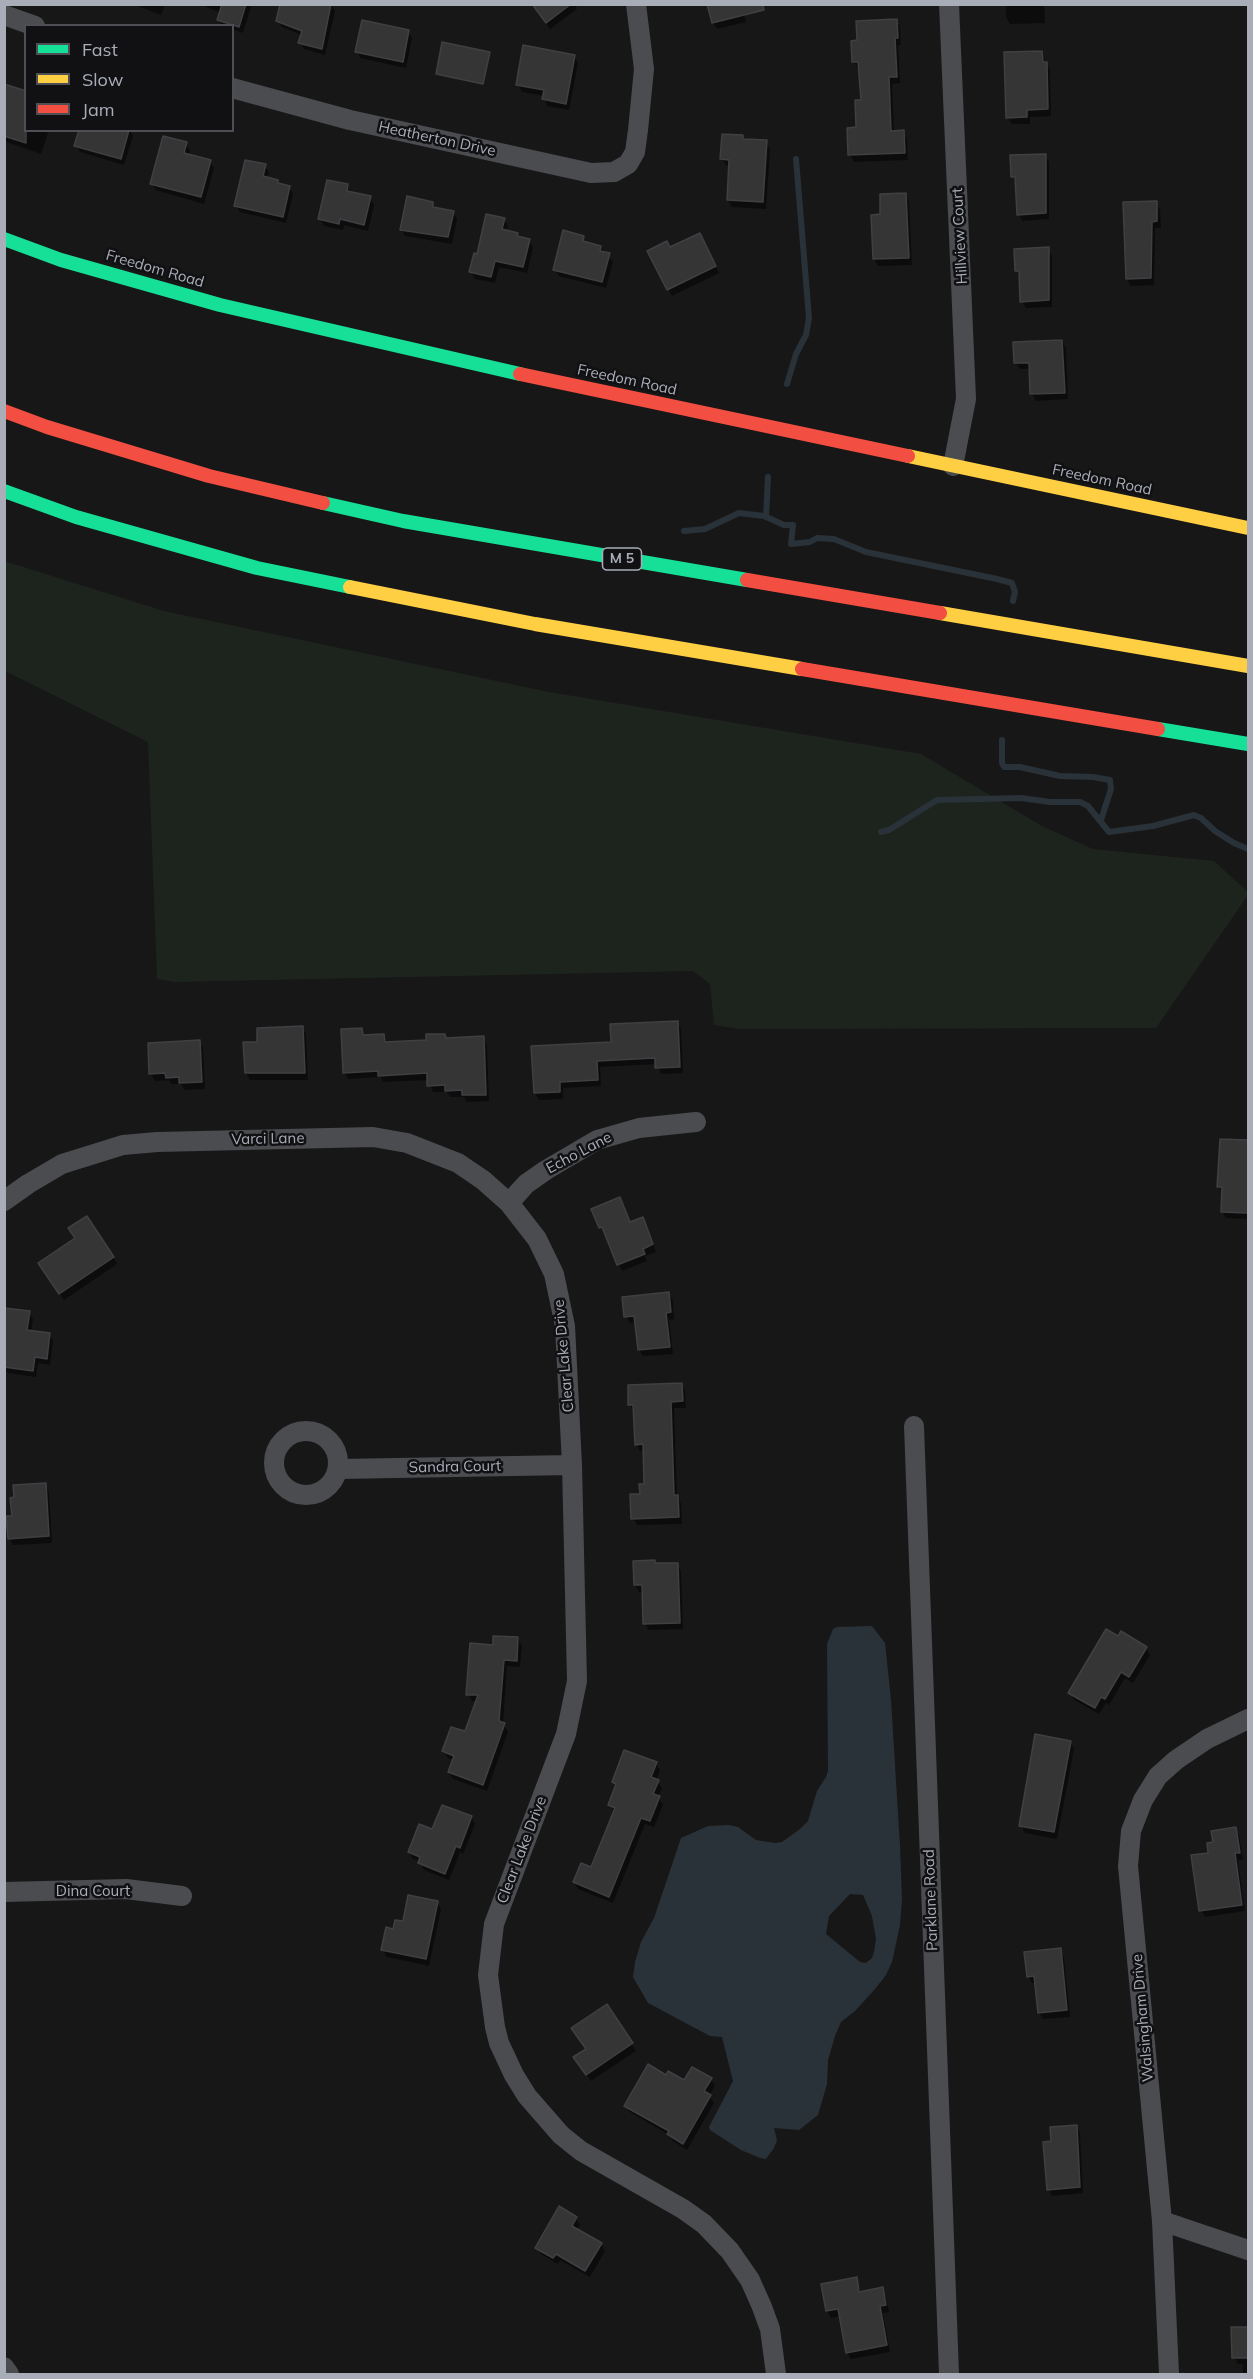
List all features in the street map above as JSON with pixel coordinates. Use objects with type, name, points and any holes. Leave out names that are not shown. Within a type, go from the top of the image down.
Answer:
[{"type":"main road","name":"Freedom Road","points":[[4,239],[61,260],[220,305],[488,367],[1248,528]]},
{"type":"main road","name":"M 5","points":[[4,411],[47,427],[209,476],[403,521],[1248,666]]},
{"type":"main road","points":[[4,491],[76,517],[257,568],[535,624],[1248,744]]},
{"type":"street","name":"Heatherton Drive","points":[[234,89],[350,120],[591,173],[614,172],[628,164],[635,152],[644,69],[636,4]]},
{"type":"street","name":"Hillview Court","points":[[949,4],[966,399],[953,466]]},
{"type":"street","points":[[4,15],[29,24]]},
{"type":"street","name":"Echo Lane","points":[[515,1210],[526,1184],[597,1140],[639,1128],[696,1122]]},
{"type":"street","name":"Varci Lane","points":[[5,1199],[62,1164],[123,1145],[157,1142],[373,1137],[407,1143],[441,1155],[483,1180],[515,1210]]},
{"type":"street","name":"Clear Lake Drive","points":[[515,1210],[546,1257],[561,1300],[565,1326],[572,1465],[577,1681],[566,1734],[494,1924],[488,1976],[495,2027],[506,2060],[523,2089],[561,2135],[582,2151],[684,2209],[704,2224],[730,2251],[750,2280],[762,2307],[770,2329],[776,2374]]},
{"type":"street","name":"Parklane Road","points":[[914,1426],[949,2374]]},
{"type":"street","name":"Sandra Court","points":[[338,1469],[572,1465]]},
{"type":"street","name":"Walsingham Drive","points":[[1169,2374],[1162,2221],[1128,1866],[1131,1831],[1143,1800],[1158,1776],[1176,1760],[1207,1739],[1248,1719]]},
{"type":"street","name":"Dina Court","points":[[4,1892],[126,1889],[182,1896]]},
{"type":"street","points":[[1162,2221],[1248,2250]]},
{"type":"street","points":[[4,2367],[9,2374]]},
{"type":"shaded area","points":[[4,561],[164,611],[549,692],[921,754],[1042,826],[1093,849],[1214,861],[1248,892],[1248,895],[1156,1028],[740,1029],[714,1025],[710,984],[693,971],[174,982],[157,979],[148,742],[5,671]]},
{"type":"shaded area","points":[[872,1626],[885,1643],[900,1846],[902,1899],[900,1925],[892,1962],[886,1975],[855,2011],[841,2022],[828,2060],[827,2084],[818,2115],[799,2130],[774,2128],[777,2140],[766,2159],[741,2150],[710,2130],[709,2127],[733,2081],[722,2037],[710,2036],[648,2003],[633,1977],[635,1962],[641,1942],[654,1918],[681,1838],[708,1826],[729,1825],[738,1827],[756,1840],[775,1843],[782,1842],[808,1821],[817,1791],[828,1771],[827,1644],[833,1629]],"holes":[[[850,1894],[863,1895],[872,1916],[876,1939],[872,1958],[866,1963],[860,1962],[826,1934],[829,1916]]]},
{"type":"building","points":[[222,4],[246,4],[239,27],[217,20]]},
{"type":"building","points":[[280,4],[331,4],[322,49],[298,43],[302,31],[276,21]]},
{"type":"building","points":[[532,4],[571,4],[546,23]]},
{"type":"building","points":[[707,4],[763,4],[764,10],[712,23]]},
{"type":"building","points":[[897,19],[898,38],[895,38],[897,77],[889,77],[891,131],[904,130],[905,153],[848,155],[847,128],[856,127],[855,100],[861,100],[858,62],[852,62],[851,41],[857,40],[856,21]]},
{"type":"building","points":[[362,20],[409,30],[403,62],[355,52]]},
{"type":"building","points":[[442,42],[490,52],[483,84],[436,74]]},
{"type":"building","points":[[523,45],[575,55],[566,104],[542,99],[544,90],[516,85]]},
{"type":"building","points":[[1042,51],[1043,62],[1047,62],[1048,109],[1027,110],[1027,117],[1006,118],[1004,52]]},
{"type":"building","points":[[4,84],[24,90],[26,143],[4,136]]},
{"type":"building","points":[[78,132],[128,132],[121,159],[74,146]]},
{"type":"building","points":[[722,134],[743,135],[743,139],[767,140],[763,202],[727,200],[729,160],[720,159]]},
{"type":"building","points":[[163,136],[187,142],[184,153],[211,160],[201,197],[150,184]]},
{"type":"building","points":[[1046,154],[1046,213],[1017,215],[1015,177],[1011,177],[1010,155]]},
{"type":"building","points":[[245,160],[266,164],[263,176],[290,186],[283,217],[234,206]]},
{"type":"building","points":[[327,180],[348,184],[347,191],[371,196],[364,225],[340,219],[339,224],[318,219]]},
{"type":"building","points":[[906,193],[909,258],[873,259],[871,215],[880,214],[880,194]]},
{"type":"building","points":[[407,196],[433,202],[433,207],[454,211],[448,237],[400,230]]},
{"type":"building","points":[[1157,201],[1157,221],[1152,222],[1151,278],[1126,279],[1123,202]]},
{"type":"building","points":[[486,214],[505,218],[502,229],[530,239],[523,267],[495,261],[491,277],[469,272],[474,253],[477,254]]},
{"type":"building","points":[[563,230],[584,236],[583,241],[601,246],[600,251],[610,253],[602,282],[553,270]]},
{"type":"building","points":[[700,233],[716,266],[667,290],[647,251],[667,241],[670,247]]},
{"type":"building","points":[[1049,247],[1049,300],[1020,302],[1019,271],[1015,271],[1014,249]]},
{"type":"building","points":[[1062,340],[1065,393],[1030,394],[1029,363],[1014,363],[1013,342]]},
{"type":"building","points":[[678,1021],[680,1067],[655,1068],[655,1058],[597,1061],[598,1080],[560,1082],[560,1092],[534,1093],[531,1046],[611,1042],[610,1024]]},
{"type":"building","points":[[303,1026],[305,1073],[245,1073],[243,1042],[257,1042],[257,1028]]},
{"type":"building","points":[[362,1028],[363,1035],[384,1034],[385,1042],[426,1040],[426,1034],[445,1034],[446,1038],[484,1036],[486,1095],[462,1095],[462,1090],[445,1091],[445,1085],[427,1086],[427,1073],[378,1076],[378,1071],[343,1073],[341,1029]]},
{"type":"building","points":[[200,1040],[202,1082],[179,1083],[179,1077],[166,1078],[165,1073],[149,1074],[148,1043]]},
{"type":"building","points":[[1220,1139],[1248,1140],[1248,1213],[1221,1212],[1222,1187],[1217,1187]]},
{"type":"building","points":[[620,1197],[630,1222],[643,1217],[653,1244],[643,1249],[645,1254],[617,1265],[602,1227],[599,1228],[591,1209]]},
{"type":"building","points":[[87,1216],[114,1257],[59,1294],[38,1263],[75,1238],[68,1228]]},
{"type":"building","points":[[669,1292],[671,1312],[666,1313],[670,1347],[638,1350],[634,1316],[624,1317],[622,1297]]},
{"type":"building","points":[[4,1308],[30,1311],[27,1330],[50,1333],[47,1359],[35,1357],[33,1371],[4,1367]]},
{"type":"building","points":[[682,1383],[683,1401],[671,1402],[674,1495],[678,1495],[679,1517],[631,1519],[630,1494],[640,1494],[639,1484],[644,1484],[643,1444],[635,1445],[633,1405],[628,1405],[628,1385]]},
{"type":"building","points":[[46,1483],[49,1536],[8,1539],[6,1516],[12,1516],[10,1498],[14,1497],[13,1485]]},
{"type":"building","points":[[655,1560],[655,1563],[678,1563],[680,1623],[643,1624],[642,1585],[634,1585],[633,1561]]},
{"type":"building","points":[[1106,1629],[1118,1636],[1121,1631],[1147,1647],[1129,1677],[1121,1672],[1105,1699],[1101,1697],[1095,1708],[1068,1693]]},
{"type":"building","points":[[493,1636],[518,1637],[517,1661],[504,1660],[499,1721],[505,1723],[483,1785],[448,1772],[454,1756],[442,1751],[451,1727],[465,1731],[478,1695],[466,1695],[470,1643],[493,1645]]},
{"type":"building","points":[[1035,1734],[1071,1741],[1054,1832],[1019,1826]]},
{"type":"building","points":[[624,1750],[657,1762],[651,1777],[659,1780],[653,1794],[660,1796],[650,1821],[641,1818],[609,1897],[573,1882],[581,1863],[591,1867],[615,1808],[608,1805],[616,1784],[612,1782]]},
{"type":"building","points":[[442,1805],[472,1816],[460,1848],[456,1846],[445,1874],[418,1863],[420,1857],[408,1852],[419,1824],[432,1829]]},
{"type":"building","points":[[1236,1827],[1240,1853],[1235,1853],[1242,1905],[1199,1911],[1191,1855],[1208,1853],[1207,1843],[1213,1842],[1211,1831]]},
{"type":"building","points":[[408,1895],[438,1901],[426,1959],[381,1950],[386,1927],[393,1929],[395,1920],[403,1921]]},
{"type":"building","points":[[1061,1948],[1067,2010],[1038,2013],[1034,1976],[1027,1977],[1024,1952]]},
{"type":"building","points":[[607,2004],[633,2043],[586,2075],[573,2057],[586,2049],[571,2028]]},
{"type":"building","points":[[648,2064],[666,2075],[668,2071],[684,2080],[692,2067],[712,2078],[704,2091],[711,2095],[683,2144],[667,2134],[669,2131],[624,2106]]},
{"type":"building","points":[[1077,2125],[1080,2187],[1047,2190],[1043,2142],[1051,2141],[1050,2127]]},
{"type":"building","points":[[559,2206],[577,2217],[572,2226],[602,2243],[585,2271],[556,2254],[553,2258],[535,2248]]},
{"type":"building","points":[[857,2277],[859,2292],[883,2287],[886,2305],[880,2306],[887,2345],[846,2353],[838,2309],[826,2311],[821,2284]]},
{"type":"building","points":[[1231,2327],[1248,2327],[1248,2358],[1232,2358]]},
{"type":"waterway","points":[[787,384],[796,354],[806,335],[809,318],[796,159]]},
{"type":"waterway","points":[[766,517],[768,477]]},
{"type":"waterway","points":[[684,531],[705,529],[739,513],[764,516],[784,525],[793,525],[791,544],[810,542],[817,538],[834,539],[866,552],[997,579],[1012,583],[1015,592],[1013,601]]},
{"type":"waterway","points":[[1002,740],[1004,767],[1020,767],[1060,776],[1110,780],[1111,789],[1101,820]]},
{"type":"waterway","points":[[881,832],[889,830],[937,800],[1021,798],[1050,802],[1080,802],[1088,806],[1109,832],[1153,826],[1194,815],[1234,843],[1248,849]]},
{"type":"traffic: fast","points":[[4,239],[61,260],[220,305],[520,374]]},
{"type":"traffic: fast","points":[[4,491],[76,517],[257,568],[350,587]]},
{"type":"traffic: fast","points":[[323,503],[403,521],[747,580]]},
{"type":"traffic: fast","points":[[1158,729],[1248,744]]},
{"type":"traffic: slow","points":[[908,456],[1248,528]]},
{"type":"traffic: slow","points":[[350,587],[535,624],[802,669]]},
{"type":"traffic: slow","points":[[940,613],[1248,666]]},
{"type":"traffic: jam","points":[[520,374],[908,456]]},
{"type":"traffic: jam","points":[[4,411],[47,427],[209,476],[323,503]]},
{"type":"traffic: jam","points":[[747,580],[940,613]]},
{"type":"traffic: jam","points":[[802,669],[1158,729]]}]
